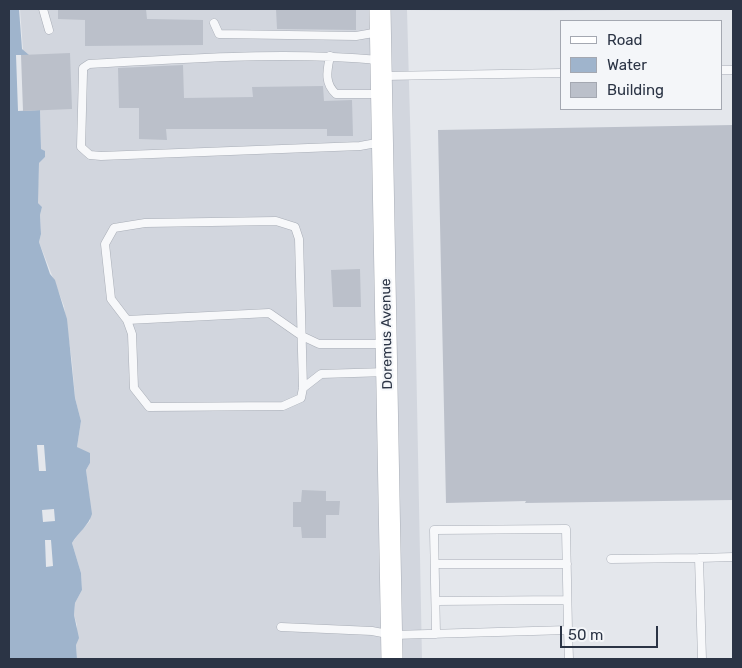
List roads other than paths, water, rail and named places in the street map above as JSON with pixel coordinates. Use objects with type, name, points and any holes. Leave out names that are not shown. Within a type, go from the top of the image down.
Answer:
[{"type":"main road","name":"Doremus Avenue","points":[[380,9],[392,659]]},
{"type":"lane","points":[[43,9],[48,30]]},
{"type":"lane","points":[[214,23],[219,34],[356,36],[380,32]]},
{"type":"lane","points":[[382,77],[330,56],[259,55],[89,64],[83,68],[81,147],[90,155],[102,156],[360,146],[383,142]]},
{"type":"lane","points":[[330,56],[327,73],[328,82],[330,88],[336,94],[382,77],[560,73]]},
{"type":"lane","points":[[276,221],[295,227],[298,238],[302,336],[303,388],[301,398],[283,406],[149,408],[134,388],[132,334],[127,320],[111,299],[105,244],[114,228],[145,223],[276,221]]},
{"type":"lane","points":[[127,320],[269,313],[302,336],[319,344],[387,344]]},
{"type":"lane","points":[[303,388],[321,374],[388,372]]},
{"type":"lane","points":[[436,634],[434,530],[566,529],[569,659]]},
{"type":"lane","points":[[611,559],[733,557]]},
{"type":"lane","points":[[699,558],[702,659]]},
{"type":"lane","points":[[435,564],[567,564]]},
{"type":"lane","points":[[436,601],[567,600]]},
{"type":"lane","points":[[281,627],[372,631],[392,635],[568,630]]},
{"type":"water","points":[[9,9],[19,9],[22,49],[29,55],[40,110],[41,149],[45,151],[45,157],[39,163],[38,203],[42,207],[39,242],[50,274],[55,280],[67,319],[75,398],[81,421],[77,447],[90,453],[90,463],[86,470],[92,514],[72,543],[81,573],[82,590],[75,603],[74,615],[79,638],[76,645],[77,659],[9,659]]}]
